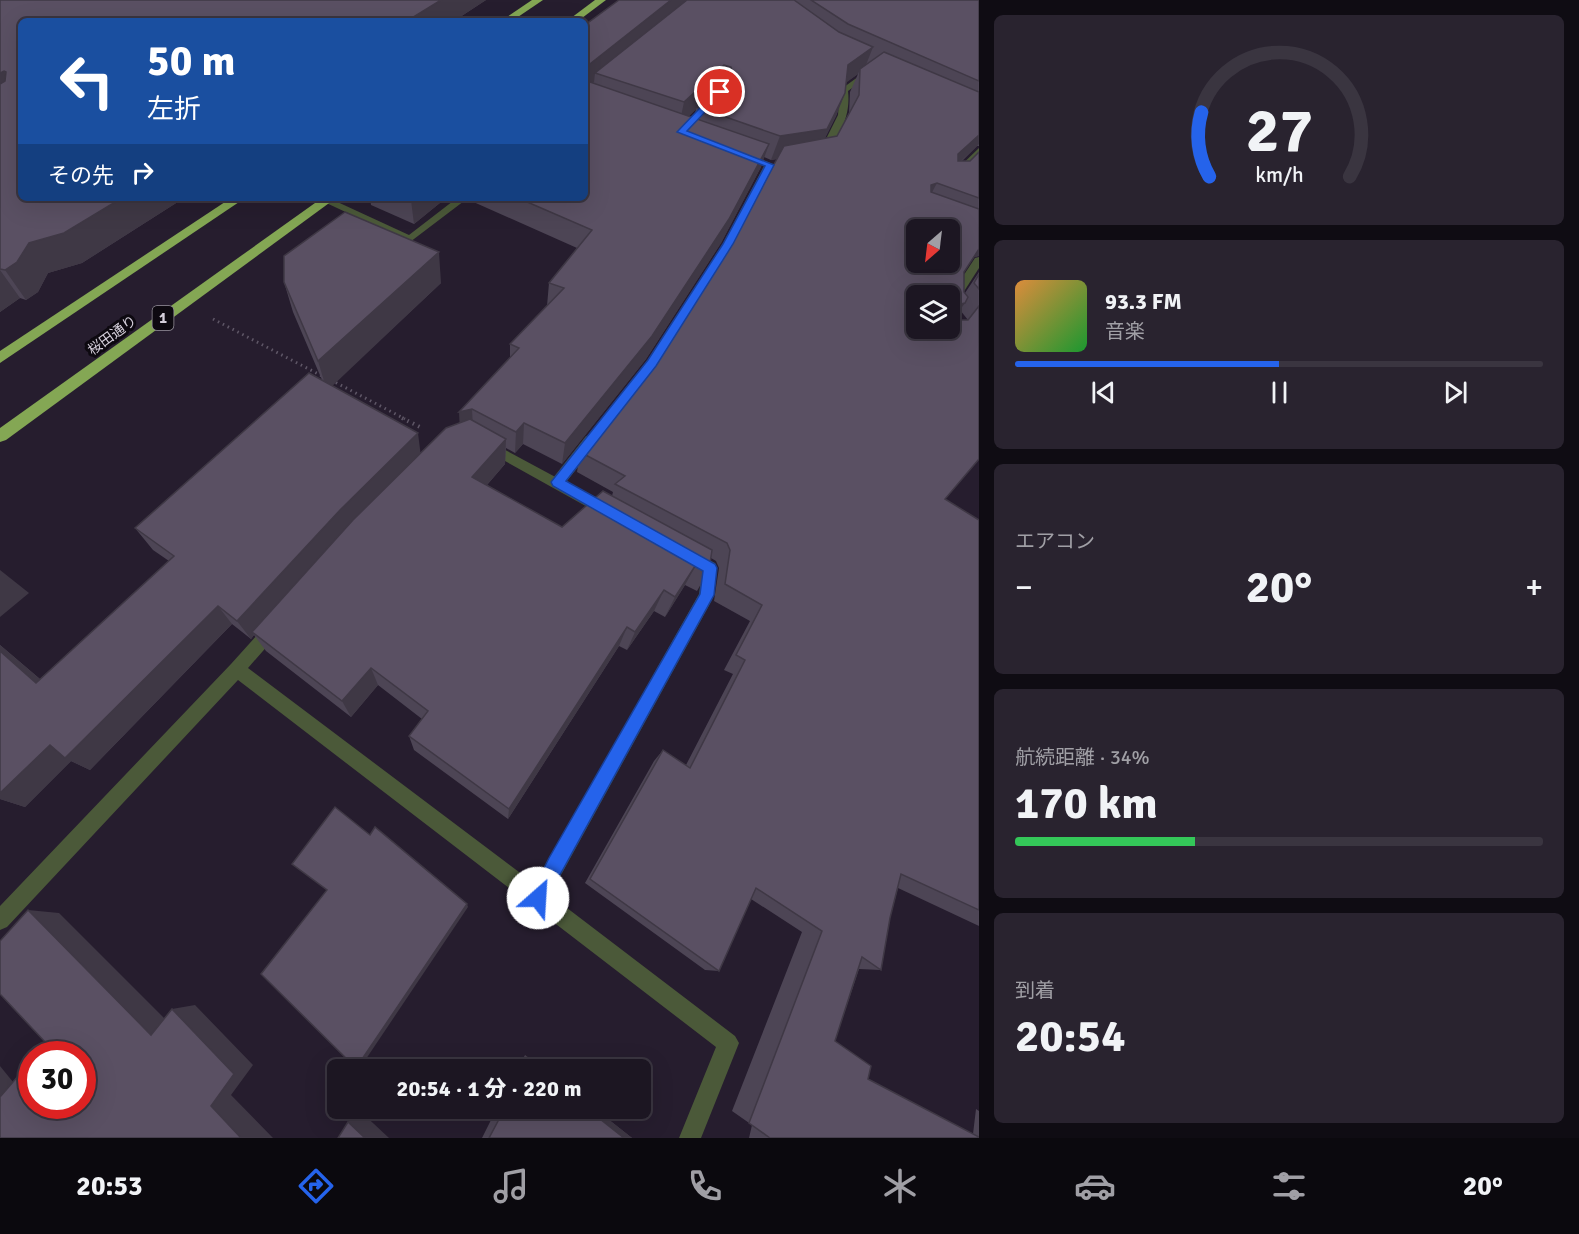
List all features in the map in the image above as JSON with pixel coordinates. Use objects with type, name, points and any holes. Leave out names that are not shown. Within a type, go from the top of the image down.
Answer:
[{"type":"highway","points":[[511,18],[538,0]]},
{"type":"highway","points":[[576,18],[601,0]]},
{"type":"highway","points":[[0,358],[235,201]]},
{"type":"highway","name":"桜田通り","points":[[0,436],[325,201]]},
{"type":"street","points":[[812,158],[822,156],[837,133],[847,103],[844,90],[879,72],[864,65]]},
{"type":"street","points":[[645,372],[728,244],[775,164],[739,153]]},
{"type":"street","points":[[950,181],[978,153]]},
{"type":"street","points":[[332,201],[410,239],[459,201]]},
{"type":"street","points":[[960,293],[979,260]]},
{"type":"street","points":[[558,482],[601,427]]},
{"type":"street","points":[[0,920],[237,669],[354,537],[450,443],[472,436],[710,568],[707,595],[538,898]]},
{"type":"street","points":[[237,669],[728,1043],[690,1138]]},
{"type":"path","points":[[213,319],[450,443]]},
{"type":"building","points":[[0,0],[441,0],[412,18],[18,18],[18,201],[117,201],[64,233],[29,243],[17,262],[5,270],[0,269],[0,84],[5,81],[6,72],[0,73]]},
{"type":"building","points":[[619,0],[671,0],[588,65],[588,23]]},
{"type":"building","points":[[687,0],[794,0],[839,32],[873,47],[848,65],[845,93],[827,129],[780,136],[697,107],[732,70],[731,67],[724,65],[684,102],[595,73]]},
{"type":"building","points":[[811,0],[979,0],[979,81],[848,24]]},
{"type":"building","points":[[884,52],[979,92],[979,135],[958,154],[958,161],[970,161],[979,152],[979,198],[937,183],[931,185],[931,192],[979,209],[979,249],[964,272],[964,292],[968,297],[965,303],[960,305],[960,285],[906,285],[906,339],[960,339],[960,320],[968,320],[979,306],[979,459],[945,499],[979,520],[979,910],[901,874],[881,970],[862,957],[835,1041],[871,1066],[868,1079],[979,1138],[770,1138],[749,1123],[822,931],[756,888],[719,971],[590,879],[663,750],[690,768],[745,660],[736,655],[762,605],[725,584],[730,550],[727,543],[615,484],[625,476],[580,452],[664,345],[743,222],[784,146],[837,136],[859,95],[860,69]]},
{"type":"building","points":[[588,81],[769,144],[729,219],[652,336],[565,443],[524,423],[516,432],[472,409],[459,412],[519,348],[510,344],[564,288],[549,283],[592,230],[525,201],[588,201]]},
{"type":"building","points":[[345,212],[439,252],[318,361],[284,282],[284,256]]},
{"type":"building","points":[[979,274],[979,289],[974,283]]},
{"type":"building","points":[[309,373],[418,433],[340,510],[237,621],[218,606],[65,758],[50,745],[0,793],[0,651],[36,683],[174,556],[135,528]]},
{"type":"building","points":[[470,419],[506,439],[472,477],[562,527],[603,491],[712,550],[709,570],[697,563],[675,597],[664,590],[635,632],[627,627],[509,809],[409,736],[428,711],[371,668],[342,701],[252,632],[353,520],[446,428]]},
{"type":"building","points":[[335,807],[370,835],[375,827],[467,904],[362,1059],[347,1059],[261,974],[327,890],[292,864]]},
{"type":"building","points":[[28,910],[151,1035],[172,1009],[234,1074],[211,1106],[241,1138],[0,1138],[0,1097],[18,1076],[18,1119],[96,1119],[96,1041],[44,1041],[0,994],[0,941]]},
{"type":"building","points":[[499,1119],[600,1119],[624,1138],[489,1138]]},
{"type":"building","points":[[348,1122],[365,1138],[338,1138]]},
{"type":"route","points":[[538,898],[707,595],[710,568],[558,482],[652,363],[728,244],[770,165],[681,132],[720,92]]}]
